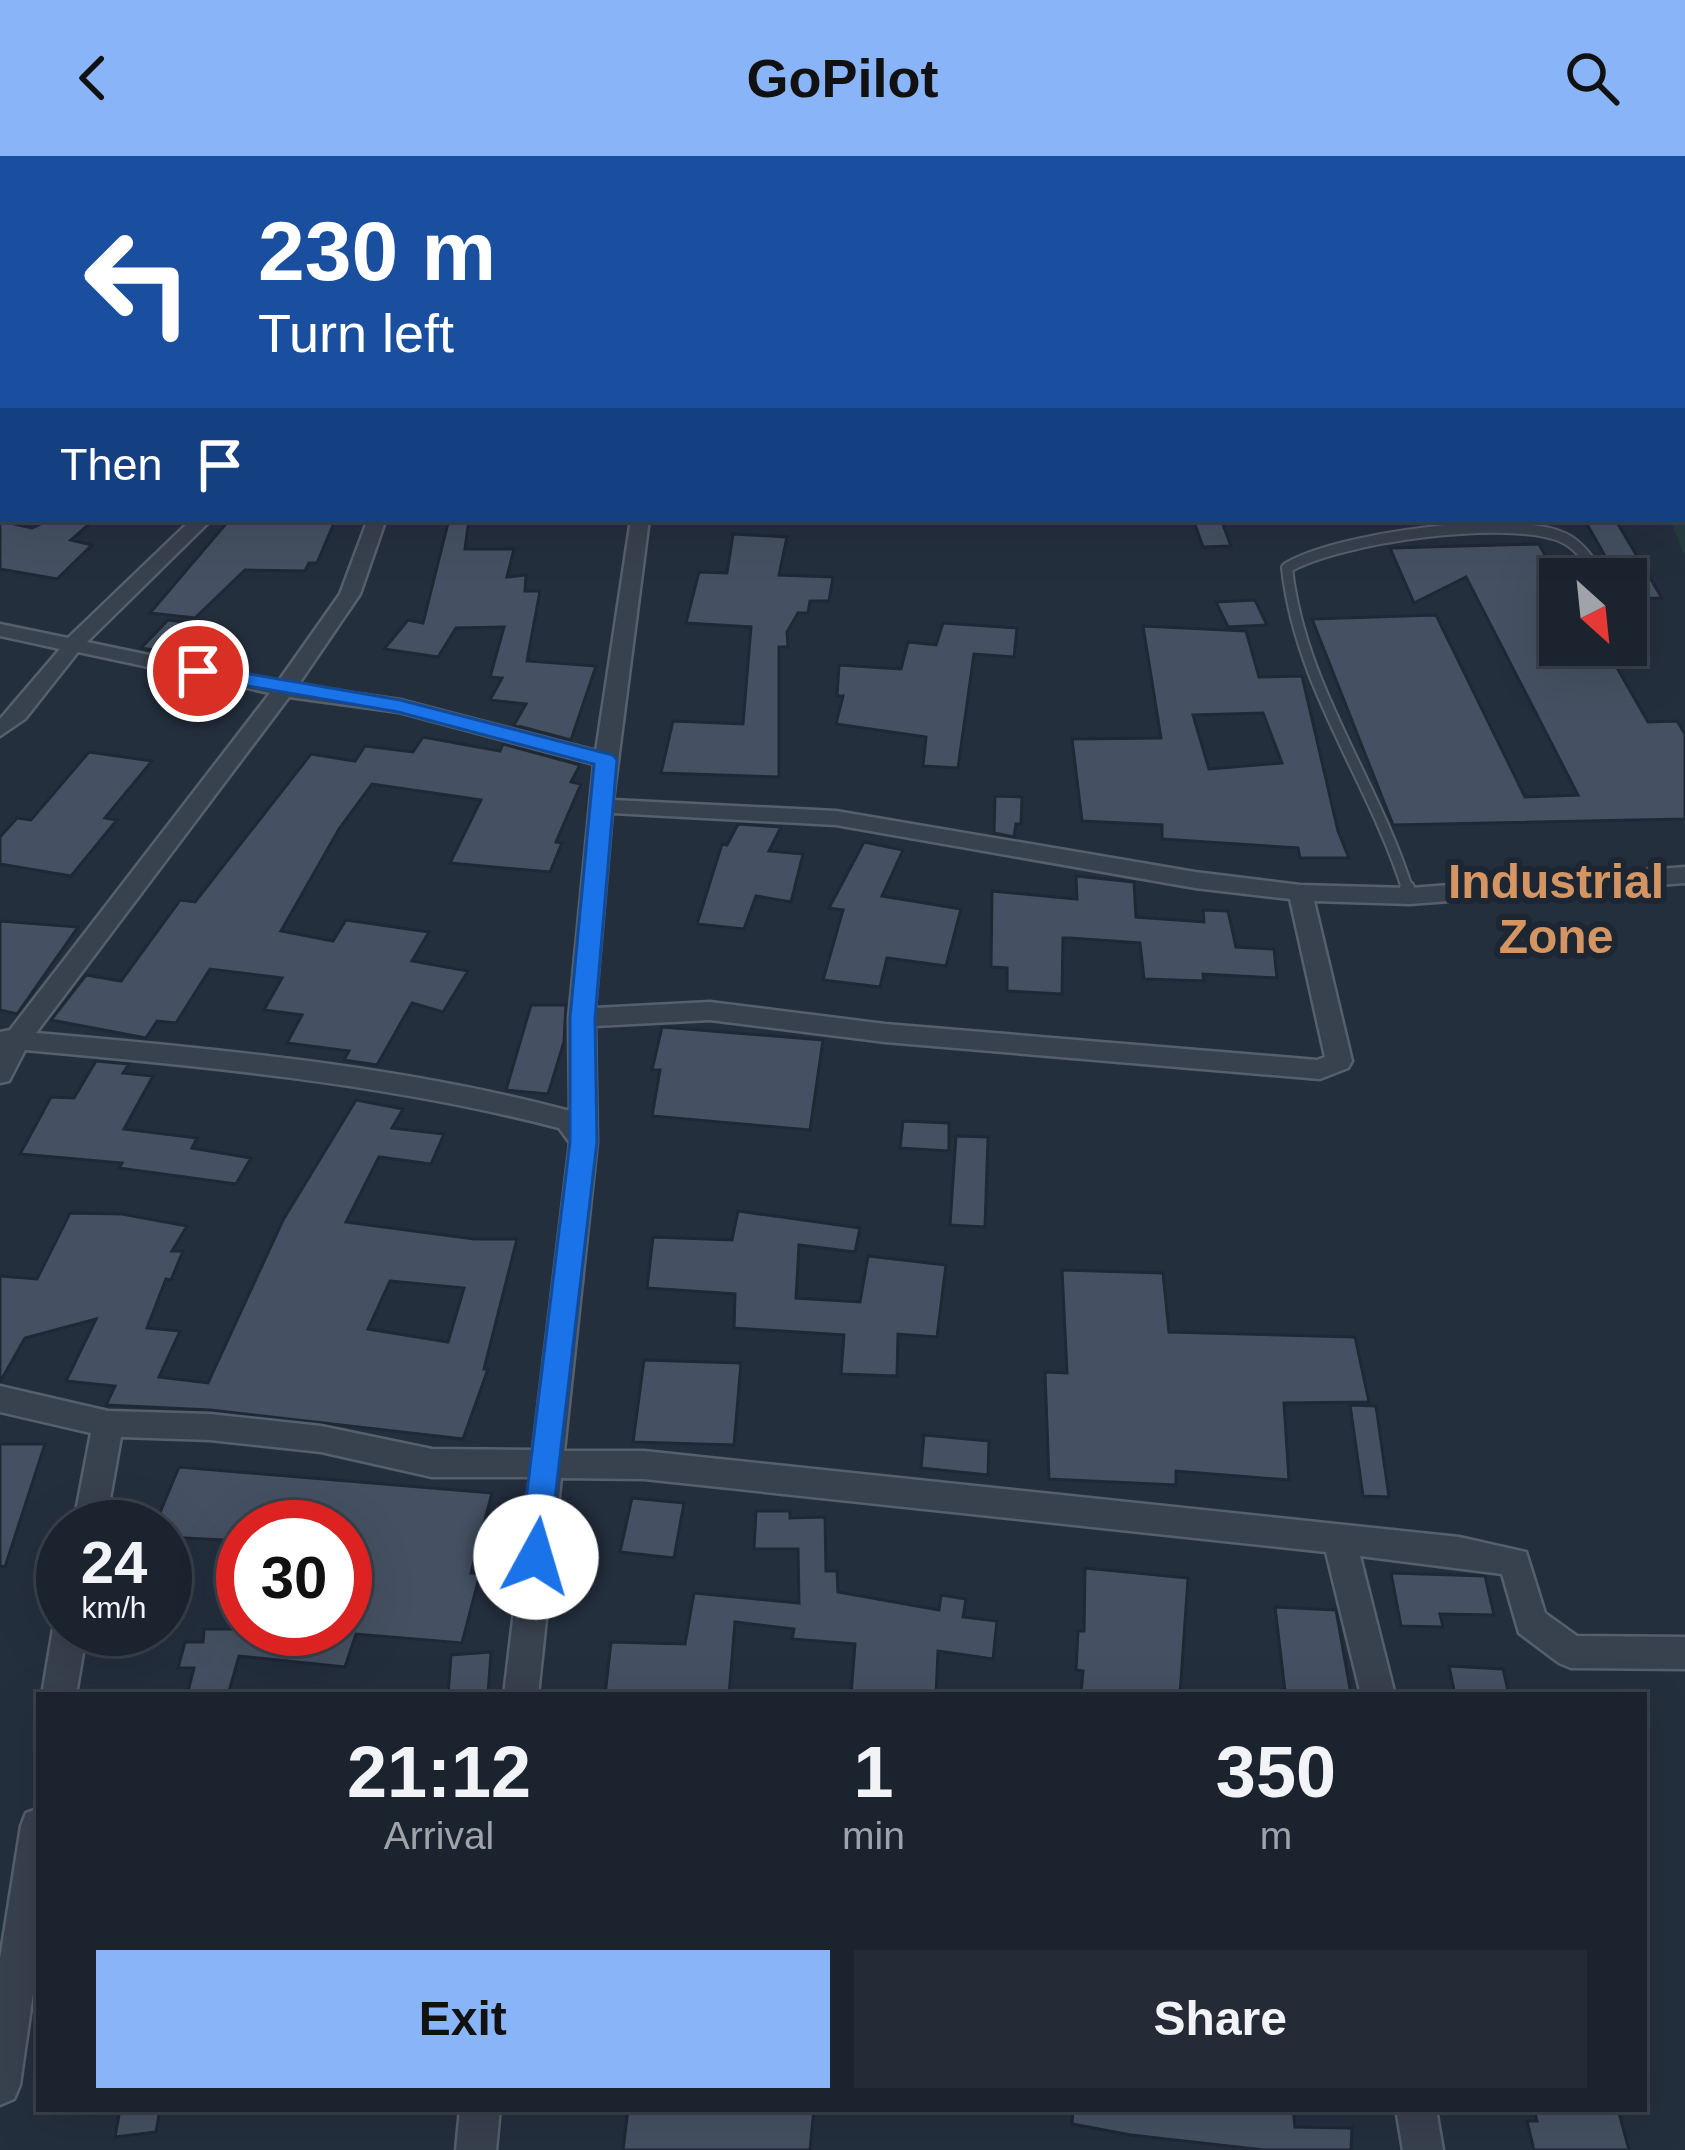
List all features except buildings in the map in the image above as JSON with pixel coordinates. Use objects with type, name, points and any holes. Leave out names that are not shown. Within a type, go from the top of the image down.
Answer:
[{"type":"street","points":[[0,730],[18,715],[73,645],[200,522]]},
{"type":"street","points":[[0,1074],[8,1040],[323,638],[350,594],[376,522]]},
{"type":"street","points":[[521,1692],[584,1142],[582,1018],[606,760],[640,522]]},
{"type":"street","points":[[0,630],[280,689],[400,706],[606,760]]},
{"type":"street","points":[[602,806],[836,818],[1300,893],[1409,896],[1685,875]]},
{"type":"street","points":[[582,1018],[710,1010],[885,1033],[1320,1070],[1339,1061],[1300,893]]},
{"type":"street","points":[[8,1040],[150,1052],[481,1098],[568,1120],[584,1142]]},
{"type":"street","points":[[0,1399],[108,1424],[210,1427],[321,1439],[432,1463],[644,1465],[931,1492],[1459,1552],[1515,1562],[1531,1622],[1571,1652],[1685,1653]]},
{"type":"street","points":[[94,1500],[108,1424]]},
{"type":"street","points":[[1340,1542],[1377,1692]]},
{"type":"street","points":[[60,1692],[66,1656]]},
{"type":"street","points":[[0,2085],[36,1846]]},
{"type":"street","points":[[476,2150],[479,2112]]},
{"type":"street","points":[[1417,2112],[1423,2150]]},
{"type":"lane","points":[[1409,896],[1403,869],[1340,741],[1292,624],[1288,568],[1309,553],[1354,544],[1486,530],[1558,536],[1575,544],[1586,558]]},
{"type":"green space","points":[[1671,522],[1685,522],[1685,557]]},
{"type":"district","name":"Industrial Zone","points":[[1556,908]]},
{"type":"route","points":[[198,671],[280,689],[400,706],[606,760],[582,1018],[584,1142],[536,1557]]}]
